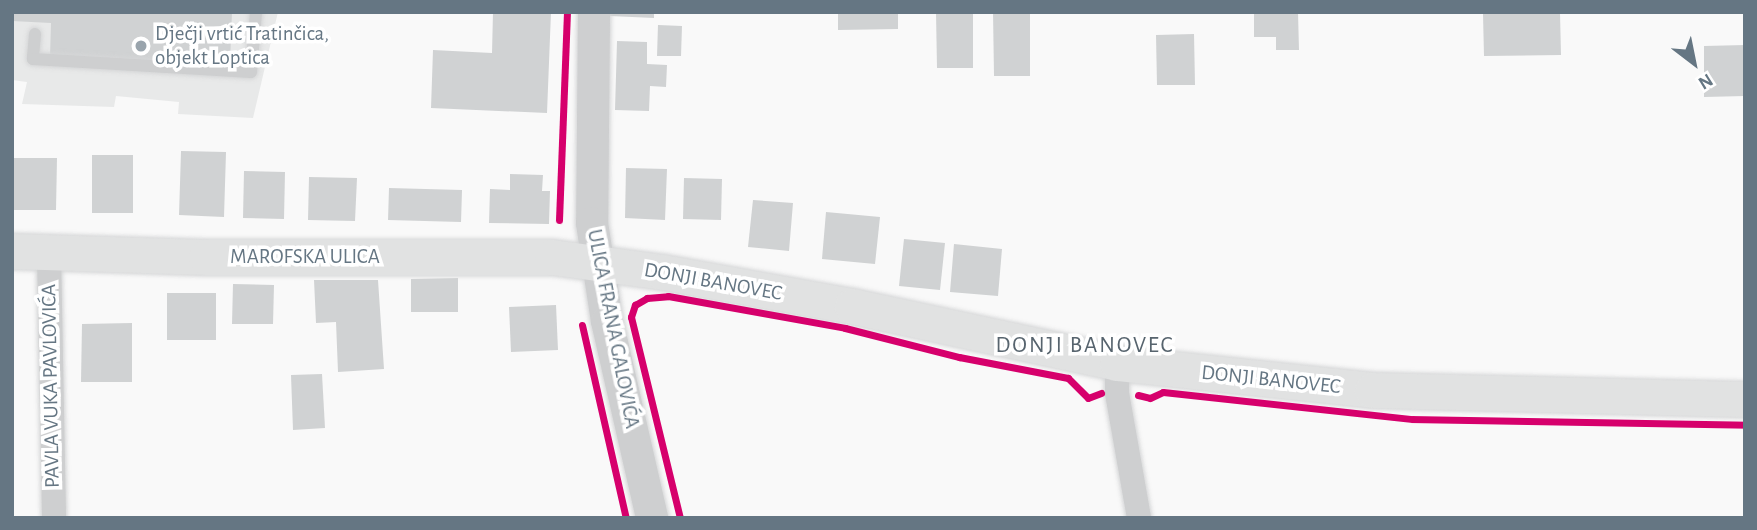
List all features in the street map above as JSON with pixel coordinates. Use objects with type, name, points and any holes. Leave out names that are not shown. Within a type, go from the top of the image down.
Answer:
[{"type":"main road","name":"MAROFSKA ULICA","points":[[12,251],[49,254],[329,257],[498,255],[597,262]]},
{"type":"main road","name":"DONJI BANOVEC","points":[[597,262],[852,306],[1116,363],[1372,390],[1745,399]]},
{"type":"street","name":"ULICA FRANA GALOVIĆA","points":[[594,12],[591,212],[607,321],[652,518]]},
{"type":"street","name":"PAVLA VUKA PAVLOVIĆA","points":[[49,254],[54,518]]},
{"type":"street","points":[[1116,363],[1118,393],[1139,518]]},
{"type":"lane","points":[[35,34],[33,60],[251,72],[256,12]]},
{"type":"shaded area","name":"Dječji vrtić Tratinčica, objekt Loptica","points":[[12,12],[278,12],[253,118],[178,114],[179,102],[116,96],[114,107],[22,104],[27,82],[12,80]]},
{"type":"building","points":[[12,12],[232,12],[230,63],[50,57],[51,23],[12,21]]},
{"type":"building","points":[[493,12],[551,12],[547,113],[431,108],[433,50],[492,53]]},
{"type":"building","points":[[610,12],[654,12],[654,18],[610,16]]},
{"type":"building","points":[[838,12],[898,12],[898,29],[838,30]]},
{"type":"building","points":[[936,12],[973,12],[973,68],[937,68]]},
{"type":"building","points":[[993,12],[1030,12],[1030,76],[994,76]]},
{"type":"building","points":[[1254,12],[1298,12],[1299,50],[1276,50],[1276,37],[1254,37]]},
{"type":"building","points":[[1560,13],[1561,55],[1484,56],[1483,14]]},
{"type":"building","points":[[658,25],[682,26],[681,56],[657,56]]},
{"type":"building","points":[[1194,34],[1195,85],[1157,85],[1156,35]]},
{"type":"building","points":[[617,41],[647,42],[647,64],[667,65],[666,87],[650,86],[649,111],[615,110]]},
{"type":"building","points":[[1745,45],[1745,96],[1704,97],[1704,46]]},
{"type":"building","points":[[181,151],[226,152],[224,217],[179,215]]},
{"type":"building","points":[[92,155],[133,155],[133,213],[92,213]]},
{"type":"building","points":[[14,158],[57,158],[56,210],[14,210]]},
{"type":"building","points":[[626,168],[667,169],[665,220],[625,218]]},
{"type":"building","points":[[244,171],[285,172],[284,219],[243,218]]},
{"type":"building","points":[[510,174],[543,175],[542,191],[550,191],[549,224],[489,223],[490,189],[510,190]]},
{"type":"building","points":[[309,177],[357,178],[355,221],[308,220]]},
{"type":"building","points":[[684,178],[722,179],[721,220],[683,219]]},
{"type":"building","points":[[389,188],[462,190],[461,222],[388,220]]},
{"type":"building","points":[[753,200],[793,203],[789,251],[748,247]]},
{"type":"building","points":[[826,212],[880,217],[875,264],[822,259]]},
{"type":"building","points":[[904,239],[945,243],[940,290],[899,286]]},
{"type":"building","points":[[954,244],[1002,249],[998,296],[950,292]]},
{"type":"building","points":[[458,278],[458,312],[411,312],[411,279]]},
{"type":"building","points":[[314,280],[378,280],[384,369],[338,372],[336,322],[316,323]]},
{"type":"building","points":[[233,284],[274,285],[273,324],[232,324]]},
{"type":"building","points":[[167,293],[216,293],[216,340],[167,340]]},
{"type":"building","points":[[556,305],[558,350],[511,352],[509,307]]},
{"type":"building","points":[[132,323],[132,382],[81,382],[82,324]]},
{"type":"building","points":[[322,374],[325,428],[293,430],[291,375]]},
{"type":"cycle path","points":[[559,220],[567,12]]},
{"type":"cycle path","points":[[680,518],[631,317],[635,305],[647,298],[668,296],[845,328],[959,357],[1068,378],[1088,398],[1101,393]]},
{"type":"cycle path","points":[[582,325],[626,518]]},
{"type":"cycle path","points":[[1138,395],[1150,398],[1163,392],[1413,419],[1745,425]]},
{"type":"place","name":"Dječji vrtić Tratinčica, objekt Loptica","points":[[141,46]]},
{"type":"district","name":"DONJI BANOVEC","points":[[1085,346]]}]
